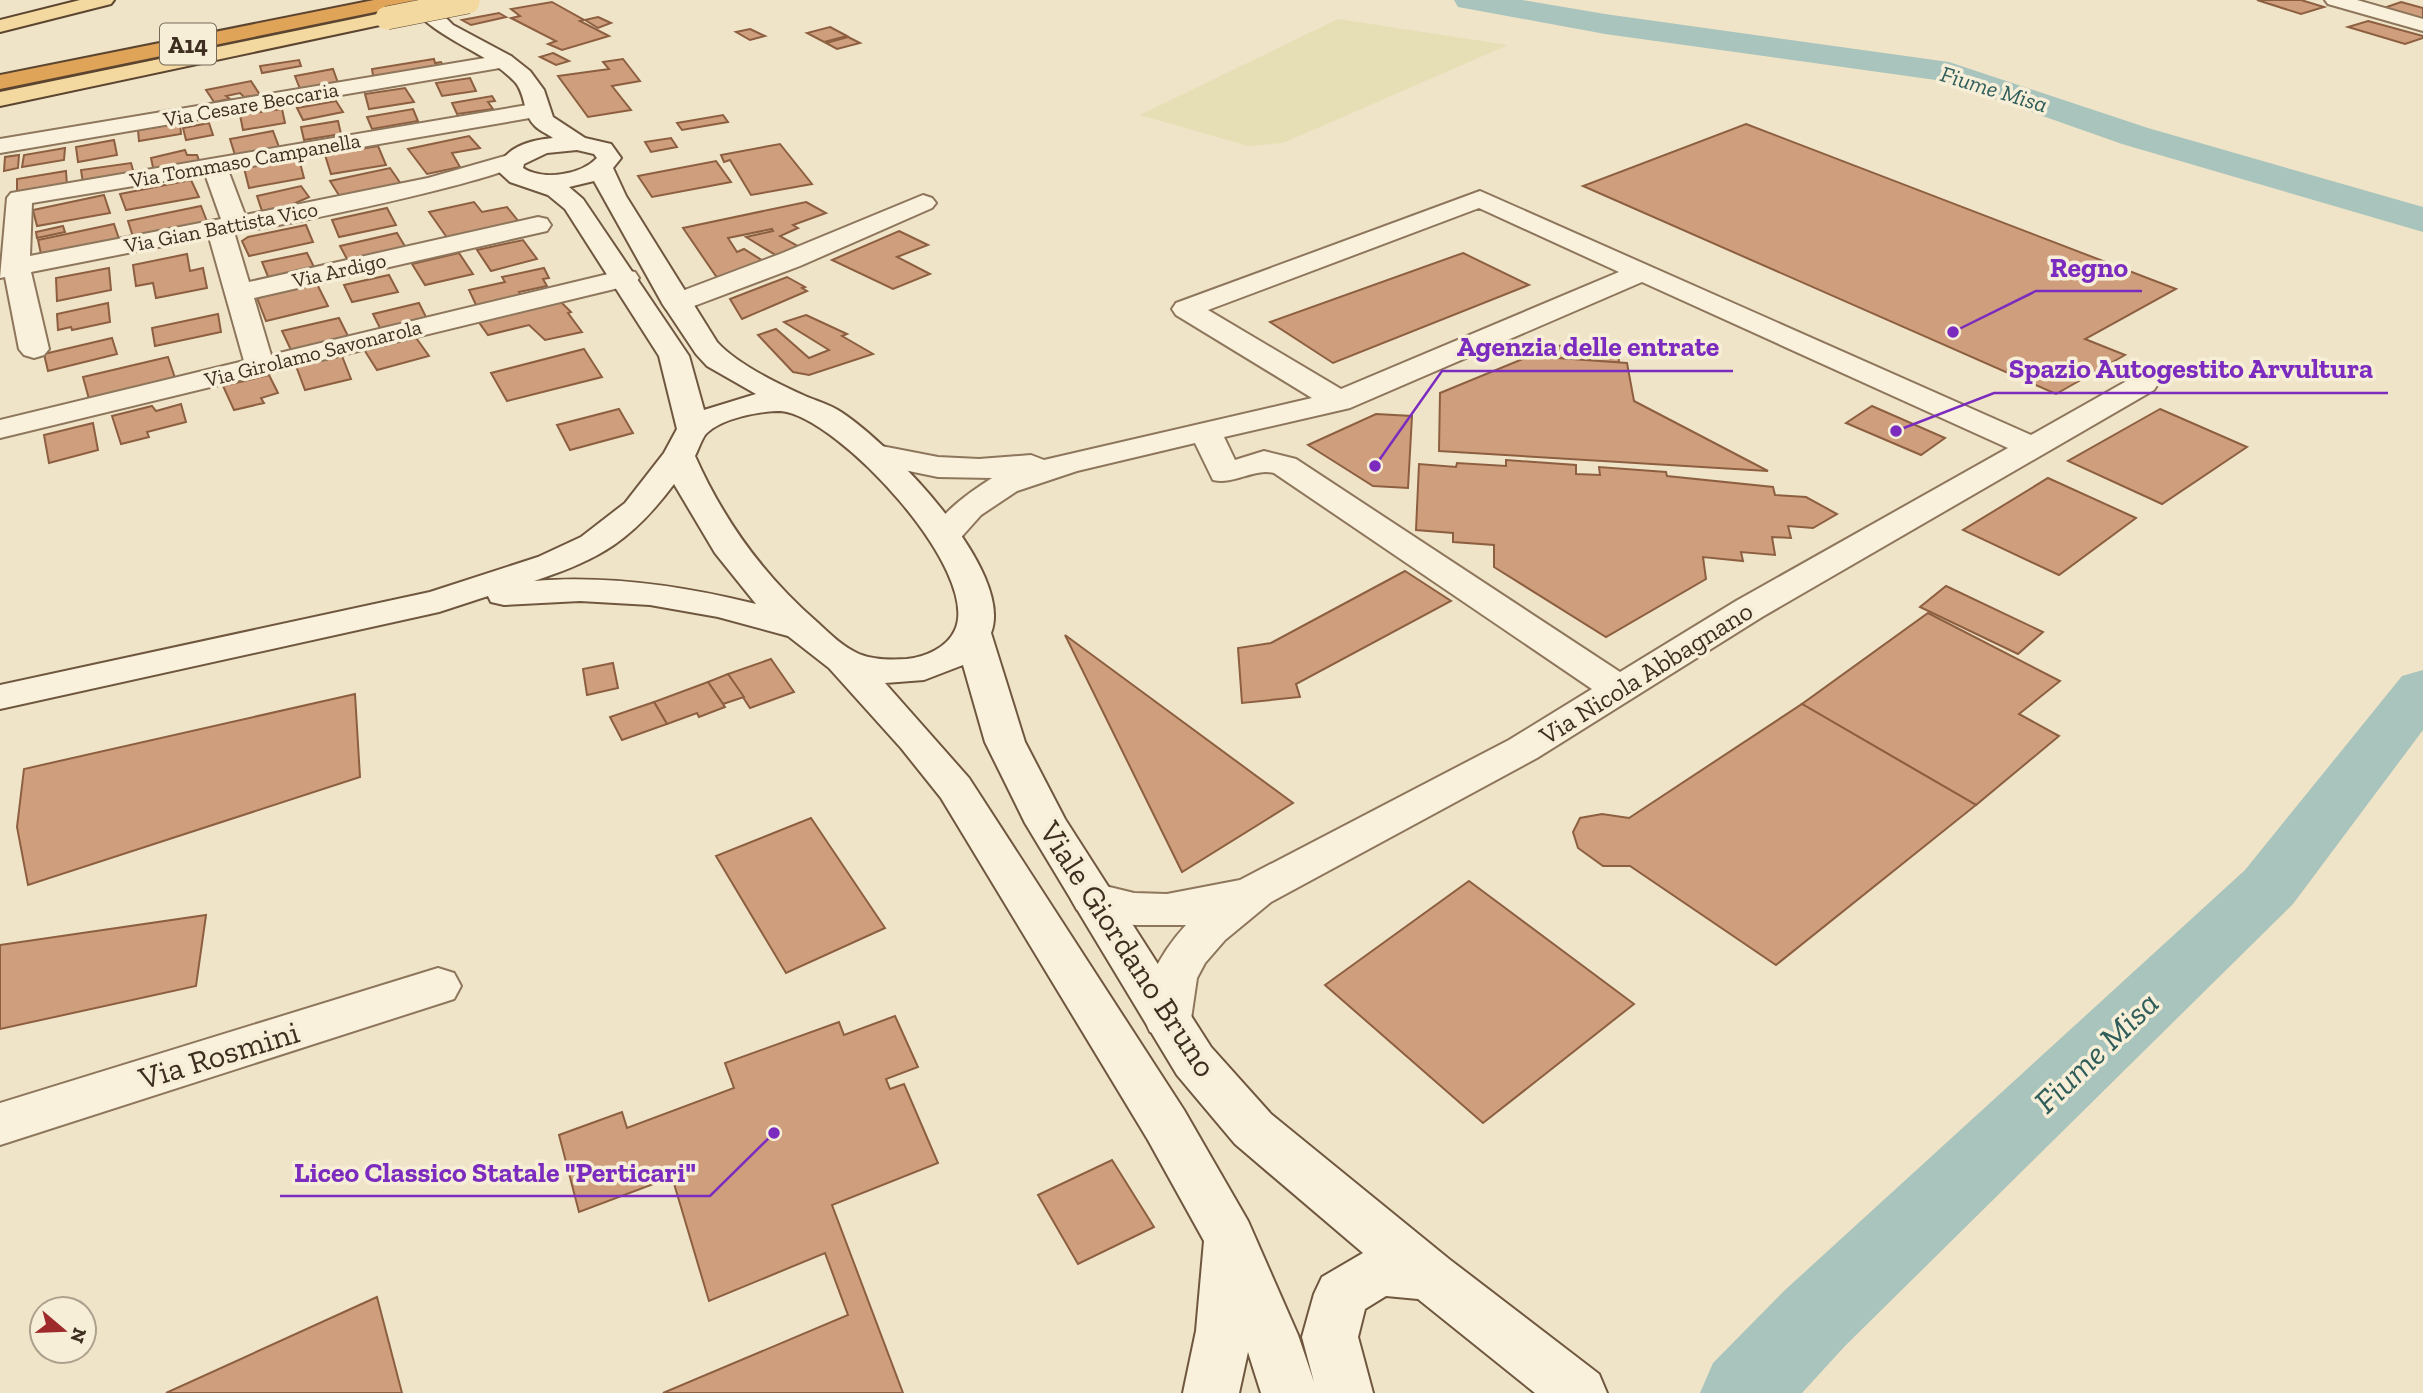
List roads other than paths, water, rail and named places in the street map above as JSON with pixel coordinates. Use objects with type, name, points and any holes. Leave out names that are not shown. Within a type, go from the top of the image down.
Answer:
[{"type":"highway","name":"A14","points":[[0,66],[336,0]]},
{"type":"highway","name":"A14","points":[[0,82],[382,12],[404,0]]},
{"type":"main road","points":[[0,26],[104,0]]},
{"type":"main road","points":[[0,99],[382,12],[473,1]]},
{"type":"street","points":[[416,0],[446,29],[503,61],[522,76],[533,90],[541,115],[526,168]]},
{"type":"street","points":[[2352,2],[2423,25]]},
{"type":"street","name":"Via Cesare Beccaria","points":[[0,146],[503,61]]},
{"type":"street","points":[[526,168],[578,143],[541,115]]},
{"type":"street","name":"Via Tommaso Campanella","points":[[8,268],[20,198],[541,115]]},
{"type":"street","name":"Viale Giordano Bruno","points":[[578,143],[598,146],[608,153],[607,163],[601,168],[605,181],[676,303],[717,360],[794,403],[834,421],[876,455],[915,495],[944,536],[967,579],[978,617],[973,634],[960,650],[942,662],[919,670],[878,670],[844,661]]},
{"type":"street","points":[[215,165],[239,293],[260,366]]},
{"type":"street","points":[[526,168],[575,179],[601,168]]},
{"type":"street","name":"Viale Giordano Bruno","points":[[526,168],[574,204],[674,356],[693,491],[744,572],[773,604],[844,661],[955,788],[1166,1125],[1229,1237],[1270,1335],[1289,1393]]},
{"type":"street","name":"Via Gian Battista Vico","points":[[8,268],[526,168]]},
{"type":"street","points":[[403,191],[427,229]]},
{"type":"street","points":[[1339,401],[1186,309],[1480,199],[2032,447]]},
{"type":"street","points":[[676,303],[790,260],[923,203]]},
{"type":"street","name":"Via Ardigo","points":[[239,293],[427,229],[538,225]]},
{"type":"street","points":[[8,268],[34,349]]},
{"type":"street","points":[[944,536],[969,508],[1004,484],[1068,463],[1339,401],[1642,272]]},
{"type":"street","name":"Via Girolamo Savonarola","points":[[0,429],[625,278]]},
{"type":"street","name":"Via Nicola Abbagnano","points":[[1167,1018],[1174,978],[1188,952],[1209,928],[1256,891],[1523,749],[1749,609],[2143,384]]},
{"type":"street","name":"Viale Giordano Bruno","points":[[686,442],[712,417],[736,408],[761,403],[794,403]]},
{"type":"street","points":[[1206,432],[1225,473],[1264,461],[1285,466],[1619,690]]},
{"type":"street","points":[[0,697],[439,601],[550,564],[593,544],[637,510],[686,442]]},
{"type":"street","points":[[876,455],[938,467],[979,469],[1068,463]]},
{"type":"street","points":[[439,601],[527,592],[630,590],[711,603],[801,628]]},
{"type":"street","name":"Viale Giordano Bruno","points":[[973,634],[1005,742],[1046,824],[1194,1061],[1253,1129],[1578,1393]]},
{"type":"street","name":"Via Nicola Abbagnano","points":[[1093,899],[1129,910],[1154,913],[1191,909],[1256,891]]},
{"type":"street","name":"Via Rosmini","points":[[0,1124],[438,986]]},
{"type":"street","points":[[1211,1393],[1224,1331],[1229,1237]]},
{"type":"street","points":[[1345,1393],[1330,1338],[1340,1294],[1379,1271],[1447,1288]]},
{"type":"waterway","name":"Fiume Misa","points":[[1469,0],[1605,24],[1949,72],[2135,136],[2423,220]]},
{"type":"waterway","name":"Fiume Misa","points":[[1744,1393],[1815,1318],[2269,887],[2423,689]]},
{"type":"place","name":"Regno","points":[[1953,332]]},
{"type":"place","name":"Spazio Autogestito Arvultura","points":[[1896,431]]},
{"type":"place","name":"Agenzia delle entrate","points":[[1375,466]]},
{"type":"place","name":"Liceo Classico Statale \"Perticari\"","points":[[774,1133]]}]
